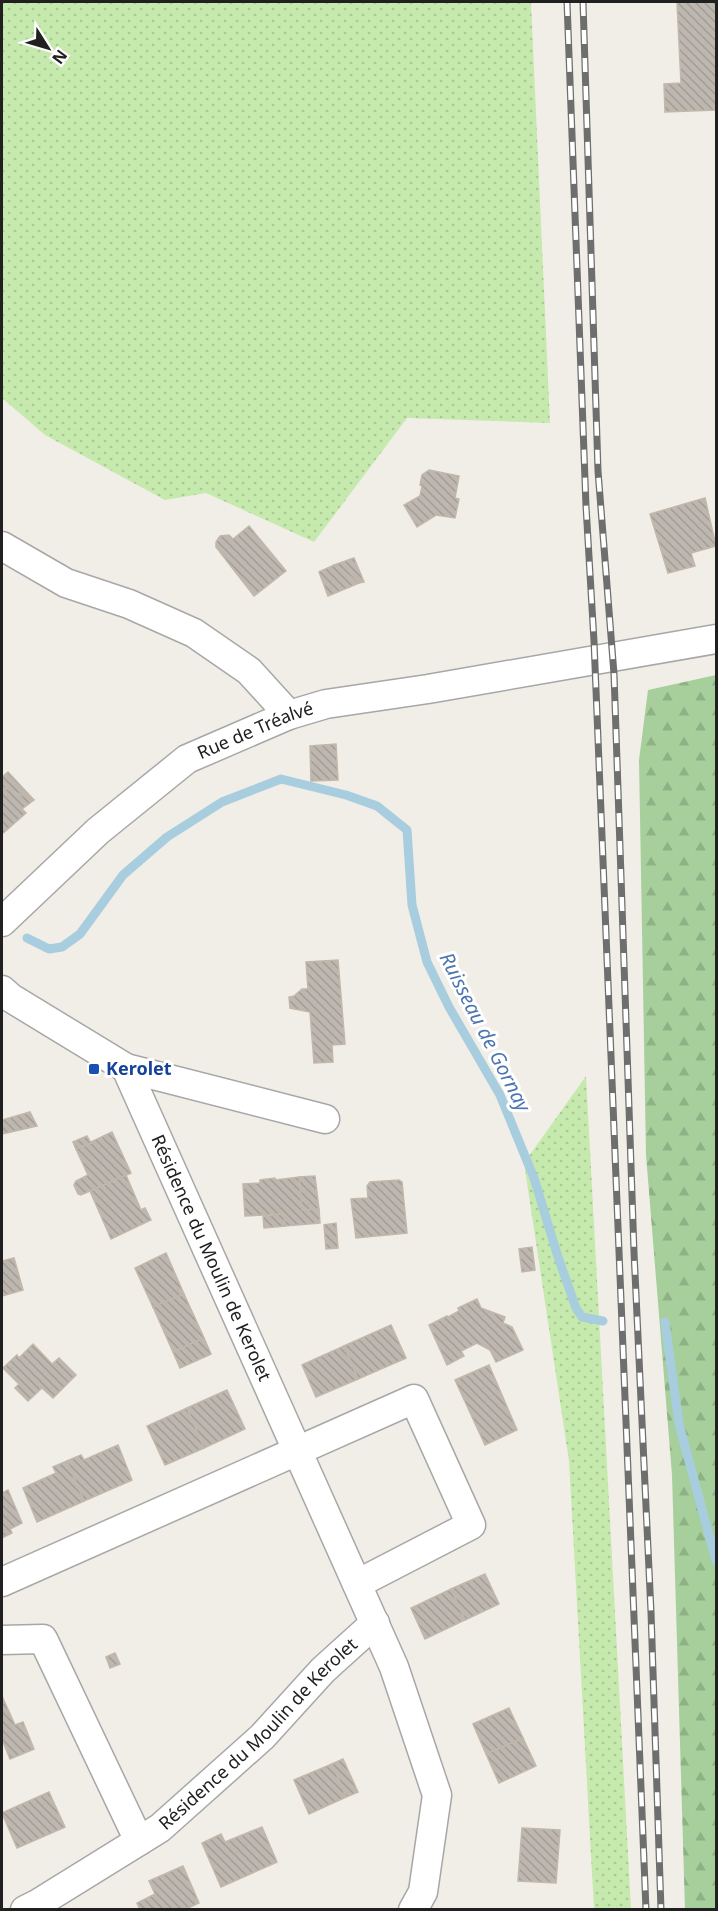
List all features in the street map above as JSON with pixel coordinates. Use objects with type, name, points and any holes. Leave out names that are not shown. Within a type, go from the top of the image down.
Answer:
[{"type":"street","points":[[2,546],[66,583],[129,604],[194,633],[249,671],[289,715]]},
{"type":"street","name":"Rue de Tréalvé","points":[[2,922],[98,831],[187,759],[289,715],[326,704],[717,639]]},
{"type":"street","points":[[2,990],[11,998],[126,1068],[325,1119]]},
{"type":"street","name":"Résidence du Moulin de Kerolet","points":[[126,1068],[394,1667],[437,1795],[423,1892],[412,1910]]},
{"type":"street","points":[[2,1582],[414,1399],[471,1525],[357,1584]]},
{"type":"street","name":"Résidence du Moulin de Kerolet","points":[[25,1910],[160,1828],[262,1737],[322,1670],[375,1623]]},
{"type":"street","name":"Résidence du Moulin de Kerolet","points":[[2,1640],[43,1639],[139,1841]]},
{"type":"green space","points":[[2,2],[531,2],[550,423],[407,418],[314,542],[206,493],[165,500],[45,435],[2,398]]},
{"type":"green space","points":[[716,675],[716,1909],[685,1910],[672,1475],[646,1155],[639,760],[648,690]]},
{"type":"green space","points":[[586,1076],[631,1909],[594,1909],[569,1461],[524,1163]]},
{"type":"building","points":[[677,2],[716,2],[716,110],[665,112],[664,84],[681,83]]},
{"type":"building","points":[[429,470],[459,476],[455,498],[459,499],[455,518],[436,515],[417,527],[404,505],[420,496],[422,475]]},
{"type":"building","points":[[705,498],[716,546],[691,553],[695,566],[668,573],[650,514]]},
{"type":"building","points":[[249,526],[286,571],[254,596],[216,547],[220,536],[229,535],[233,539]]},
{"type":"building","points":[[354,558],[364,582],[359,583],[334,565]]},
{"type":"building","points":[[334,565],[359,583],[328,596],[319,572]]},
{"type":"building","points":[[336,744],[338,780],[311,781],[310,746]]},
{"type":"building","points":[[8,772],[34,800],[2,787],[2,777]]},
{"type":"building","points":[[2,787],[34,800],[22,809],[26,813],[2,834]]},
{"type":"building","points":[[338,960],[345,1044],[332,1045],[333,1062],[314,1063],[310,1012],[290,1008],[289,997],[302,989],[308,989],[306,962]]},
{"type":"building","points":[[30,1112],[37,1126],[2,1134],[2,1120]]},
{"type":"building","points":[[112,1132],[131,1173],[81,1195],[78,1194],[74,1185],[76,1181],[88,1175],[76,1149]]},
{"type":"building","points":[[87,1136],[91,1143],[76,1149],[73,1142]]},
{"type":"building","points":[[126,1175],[141,1210],[145,1208],[151,1220],[111,1239],[90,1191]]},
{"type":"building","points":[[315,1176],[319,1209],[302,1210],[299,1177]]},
{"type":"building","points":[[299,1177],[302,1210],[319,1209],[320,1223],[285,1226],[284,1214],[245,1216],[243,1184],[260,1183],[260,1180],[275,1178],[275,1180]]},
{"type":"building","points":[[399,1180],[402,1182],[407,1233],[356,1238],[351,1199],[368,1198],[367,1186],[370,1182]]},
{"type":"building","points":[[284,1214],[285,1226],[264,1228],[263,1216]]},
{"type":"building","points":[[336,1223],[338,1248],[326,1249],[324,1225]]},
{"type":"building","points":[[532,1247],[535,1270],[522,1272],[519,1249]]},
{"type":"building","points":[[166,1253],[184,1294],[153,1307],[135,1268]]},
{"type":"building","points":[[14,1258],[23,1290],[2,1296],[2,1261]]},
{"type":"building","points":[[184,1294],[204,1338],[173,1352],[153,1307]]},
{"type":"building","points":[[477,1299],[481,1308],[505,1317],[503,1323],[512,1327],[523,1350],[496,1362],[490,1350],[477,1343],[461,1351],[464,1356],[447,1365],[429,1325],[448,1317],[459,1311],[458,1308]]},
{"type":"building","points":[[391,1325],[406,1358],[358,1379],[344,1346]]},
{"type":"building","points":[[204,1338],[211,1354],[180,1368],[173,1352]]},
{"type":"building","points":[[33,1344],[52,1364],[59,1358],[76,1375],[53,1398],[42,1388],[28,1401],[15,1388],[19,1384],[3,1368],[17,1355],[19,1358]]},
{"type":"building","points":[[344,1346],[358,1379],[316,1397],[302,1365]]},
{"type":"building","points":[[489,1365],[517,1430],[485,1445],[455,1380]]},
{"type":"building","points":[[227,1390],[245,1429],[204,1448],[187,1408]]},
{"type":"building","points":[[187,1408],[204,1448],[165,1465],[147,1426]]},
{"type":"building","points":[[118,1445],[132,1480],[84,1501],[67,1461],[81,1455],[84,1460]]},
{"type":"building","points":[[67,1461],[84,1501],[37,1522],[23,1488],[56,1473],[53,1467]]},
{"type":"building","points":[[8,1490],[22,1523],[10,1529],[12,1533],[2,1538],[2,1493]]},
{"type":"building","points":[[485,1574],[499,1604],[465,1620],[451,1589]]},
{"type":"building","points":[[451,1589],[465,1620],[425,1639],[411,1608]]},
{"type":"building","points":[[115,1653],[120,1664],[110,1668],[106,1657]]},
{"type":"building","points":[[2,1696],[15,1725],[23,1722],[34,1749],[10,1759],[2,1739]]},
{"type":"building","points":[[509,1708],[523,1738],[486,1754],[473,1724]]},
{"type":"building","points":[[523,1738],[536,1766],[499,1783],[486,1754]]},
{"type":"building","points":[[343,1759],[358,1792],[346,1797],[332,1764]]},
{"type":"building","points":[[332,1764],[346,1797],[309,1814],[294,1780]]},
{"type":"building","points":[[49,1792],[65,1827],[17,1848],[2,1813]]},
{"type":"building","points":[[262,1827],[277,1862],[221,1887],[202,1843],[221,1834],[225,1842]]},
{"type":"building","points":[[522,1828],[560,1830],[556,1883],[518,1881]]},
{"type":"building","points":[[183,1866],[199,1903],[184,1910],[140,1910],[137,1903],[155,1894],[149,1881]]},
{"type":"waterway","name":"Ruisseau de Gornay","points":[[27,938],[49,949],[62,947],[80,934],[123,875],[167,837],[222,802],[281,779],[346,795],[377,806],[407,830],[412,905],[427,962],[449,1007],[500,1095],[534,1178],[576,1308],[582,1317],[603,1321]]},
{"type":"waterway","name":"Ruisseau de Gornay","points":[[665,1322],[679,1424],[716,1561]]},
{"type":"railway","points":[[567,2],[586,506],[594,641],[646,1910]]},
{"type":"railway","points":[[583,2],[598,471],[614,674],[634,1252],[651,1612],[661,1910]]},
{"type":"place","name":"Kerolet","points":[[94,1069]]}]
